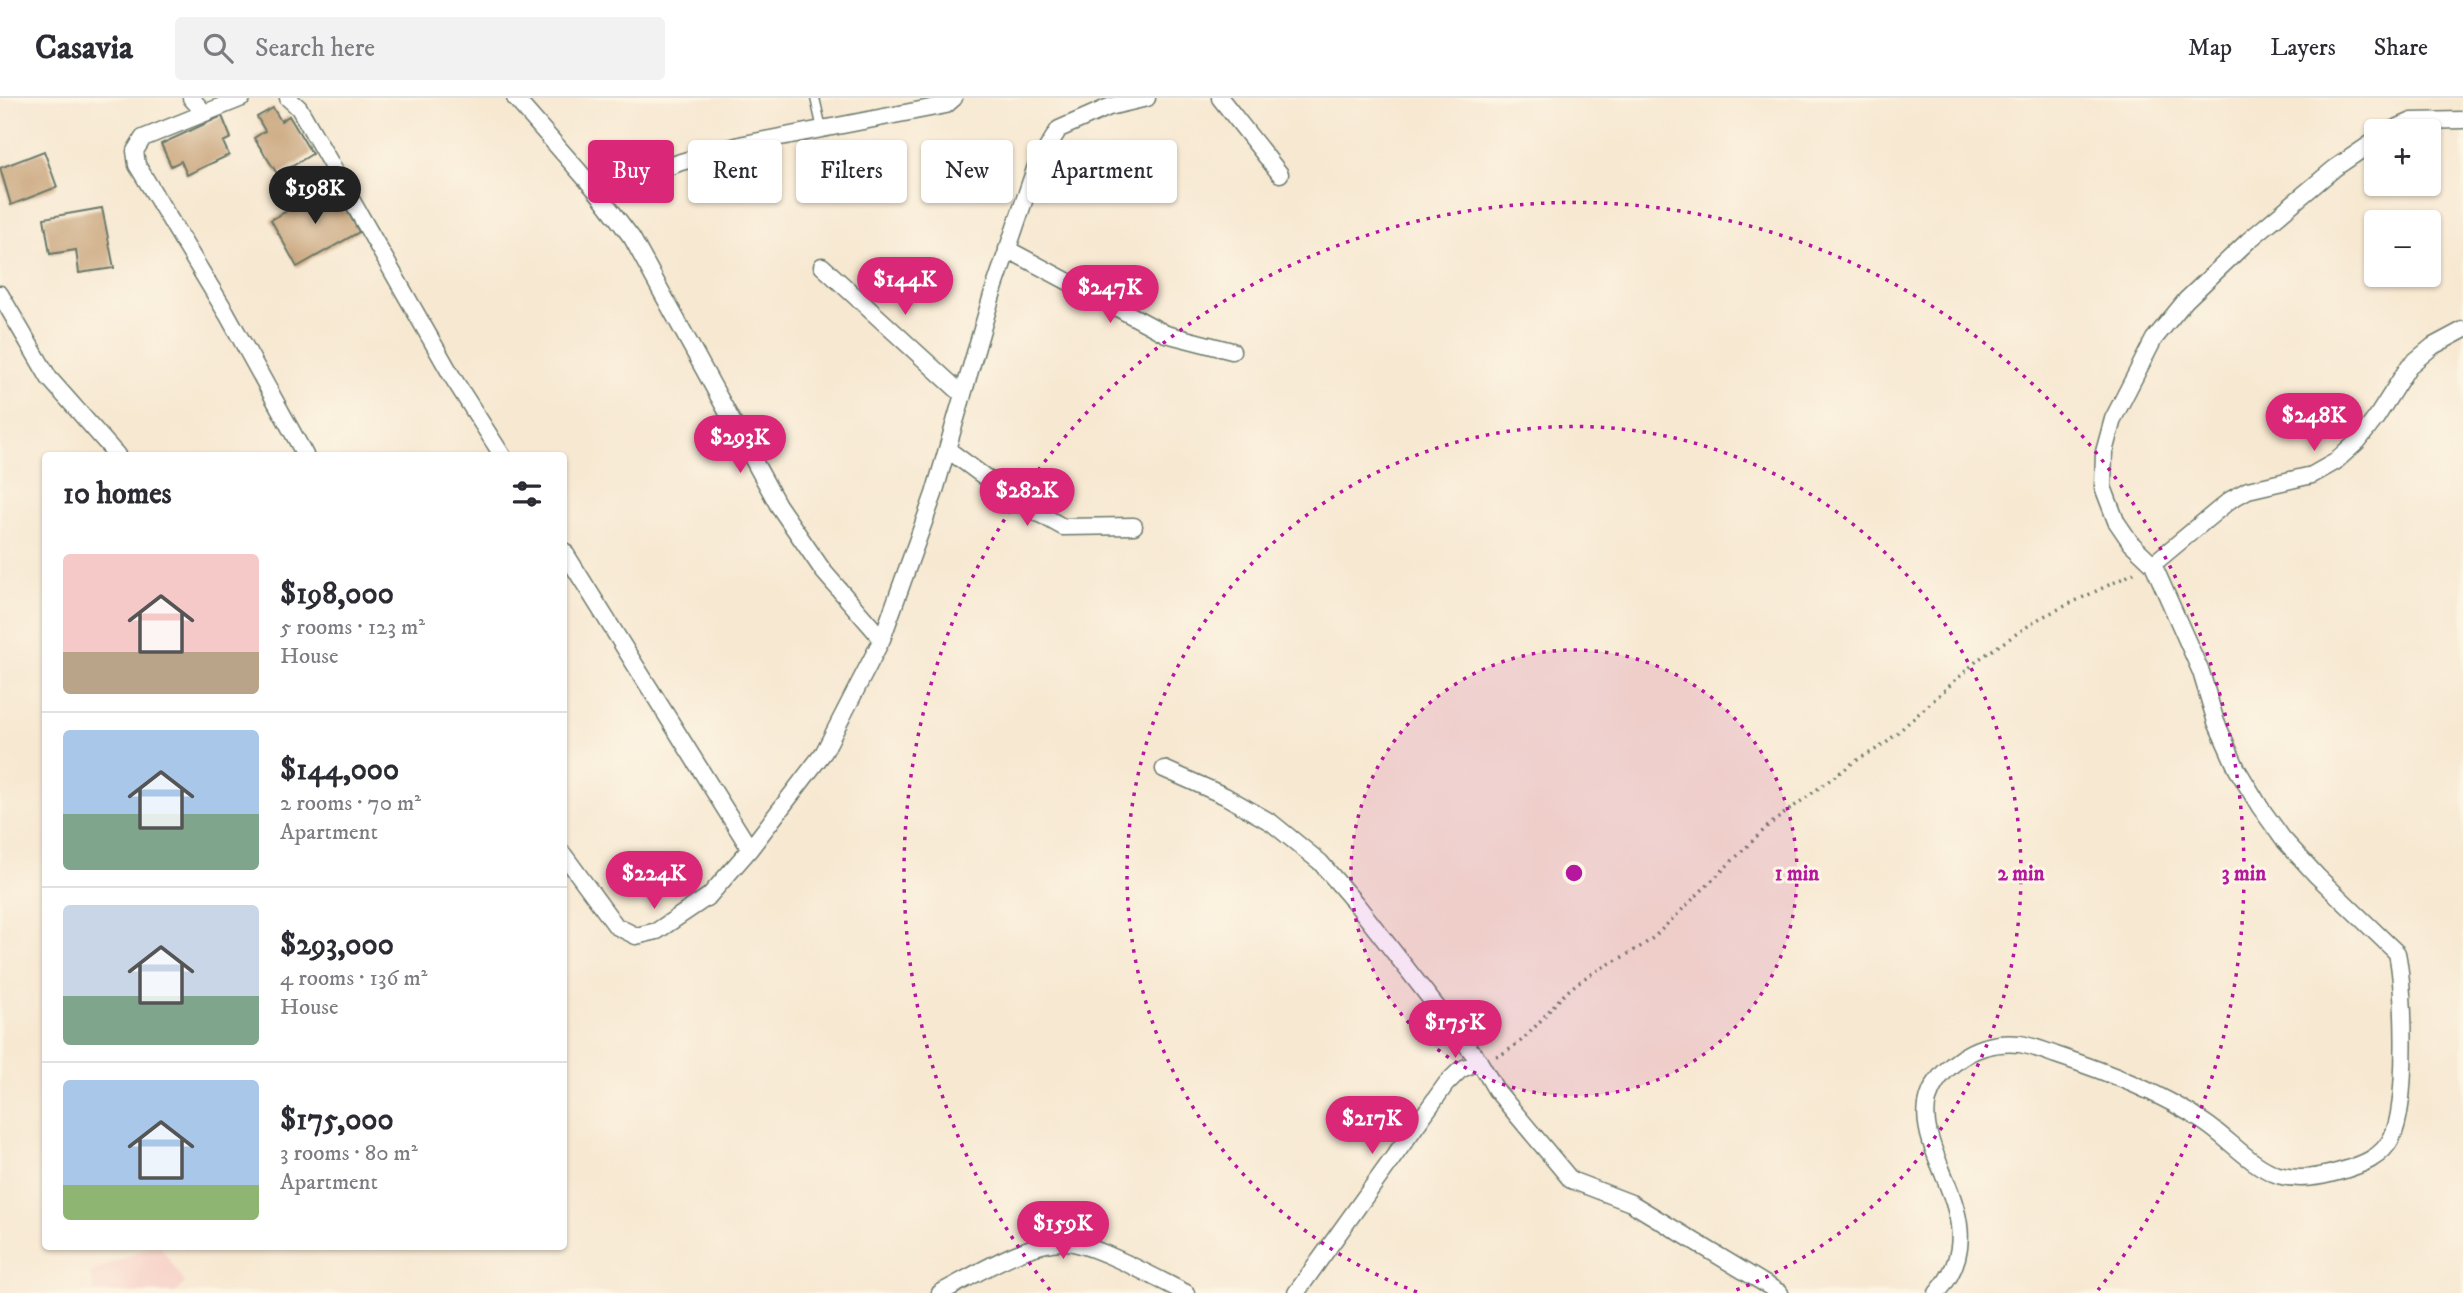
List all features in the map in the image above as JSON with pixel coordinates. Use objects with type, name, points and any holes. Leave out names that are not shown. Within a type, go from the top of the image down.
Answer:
[{"type":"street","points":[[191,98],[203,111]]},
{"type":"street","points":[[242,98],[203,111],[143,138],[135,151],[136,165],[227,314],[303,452]]},
{"type":"street","points":[[288,98],[299,108],[453,377],[500,452]]},
{"type":"street","points":[[515,98],[588,182]]},
{"type":"street","points":[[674,165],[744,144],[946,105],[954,98]]},
{"type":"street","points":[[567,859],[616,926],[636,936],[657,931],[709,896],[750,849],[824,752],[881,639],[947,449],[1007,249],[1036,166],[1059,129],[1109,107],[1147,98]]},
{"type":"street","points":[[1220,98],[1280,174]]},
{"type":"street","points":[[2441,120],[2463,120]]},
{"type":"street","points":[[1937,1293],[1952,1277],[1959,1259],[1962,1232],[1944,1172],[1931,1144],[1926,1106],[1931,1090],[1946,1070],[1978,1049],[2001,1043],[2023,1044],[2117,1077],[2166,1099],[2205,1122],[2277,1174],[2301,1179],[2327,1175],[2363,1164],[2379,1154],[2392,1138],[2401,1107],[2403,1080],[2397,953],[2309,867],[2283,839],[2260,807],[2232,758],[2216,722],[2201,672],[2153,564],[2131,543],[2116,521],[2103,487],[2105,452],[2113,419],[2154,339],[2186,300],[2290,205],[2364,149]]},
{"type":"street","points":[[606,203],[632,238],[778,505],[824,572],[881,639]]},
{"type":"street","points":[[1007,249],[1166,334],[1232,351]]},
{"type":"street","points":[[822,266],[963,395]]},
{"type":"street","points":[[0,295],[49,378],[114,452]]},
{"type":"street","points":[[2153,564],[2230,500],[2248,491],[2312,475],[2335,462],[2370,426],[2409,366],[2433,345],[2463,330]]},
{"type":"street","points":[[947,449],[1020,503],[1063,527],[1134,526]]},
{"type":"street","points":[[567,556],[750,849]]},
{"type":"street","points":[[1164,769],[1225,796],[1272,823],[1320,862],[1479,1061],[1496,1090],[1571,1180],[1632,1203],[1780,1293]]},
{"type":"street","points":[[1296,1293],[1446,1084],[1460,1070],[1479,1061]]},
{"type":"street","points":[[940,1293],[1028,1249],[1066,1242],[1119,1261],[1186,1293]]},
{"type":"lane","points":[[815,98],[822,129]]},
{"type":"path","points":[[1479,1061],[1503,1054],[1569,989],[1600,969],[1636,952],[1769,825],[1824,783],[1885,744],[1979,659],[2040,618],[2153,564]]},
{"type":"shaded area","points":[[141,1250],[163,1250],[185,1283],[176,1293],[95,1293],[90,1273]]},
{"type":"building","points":[[273,108],[281,121],[289,116],[312,154],[278,175],[254,138],[265,131],[257,117]]},
{"type":"building","points":[[222,116],[231,138],[223,142],[229,155],[187,175],[181,161],[171,166],[161,144]]},
{"type":"building","points":[[44,151],[57,187],[11,205],[0,168]]},
{"type":"building","points":[[333,185],[359,232],[297,267],[271,220]]},
{"type":"building","points":[[102,208],[114,268],[79,273],[76,250],[50,254],[44,218]]}]
